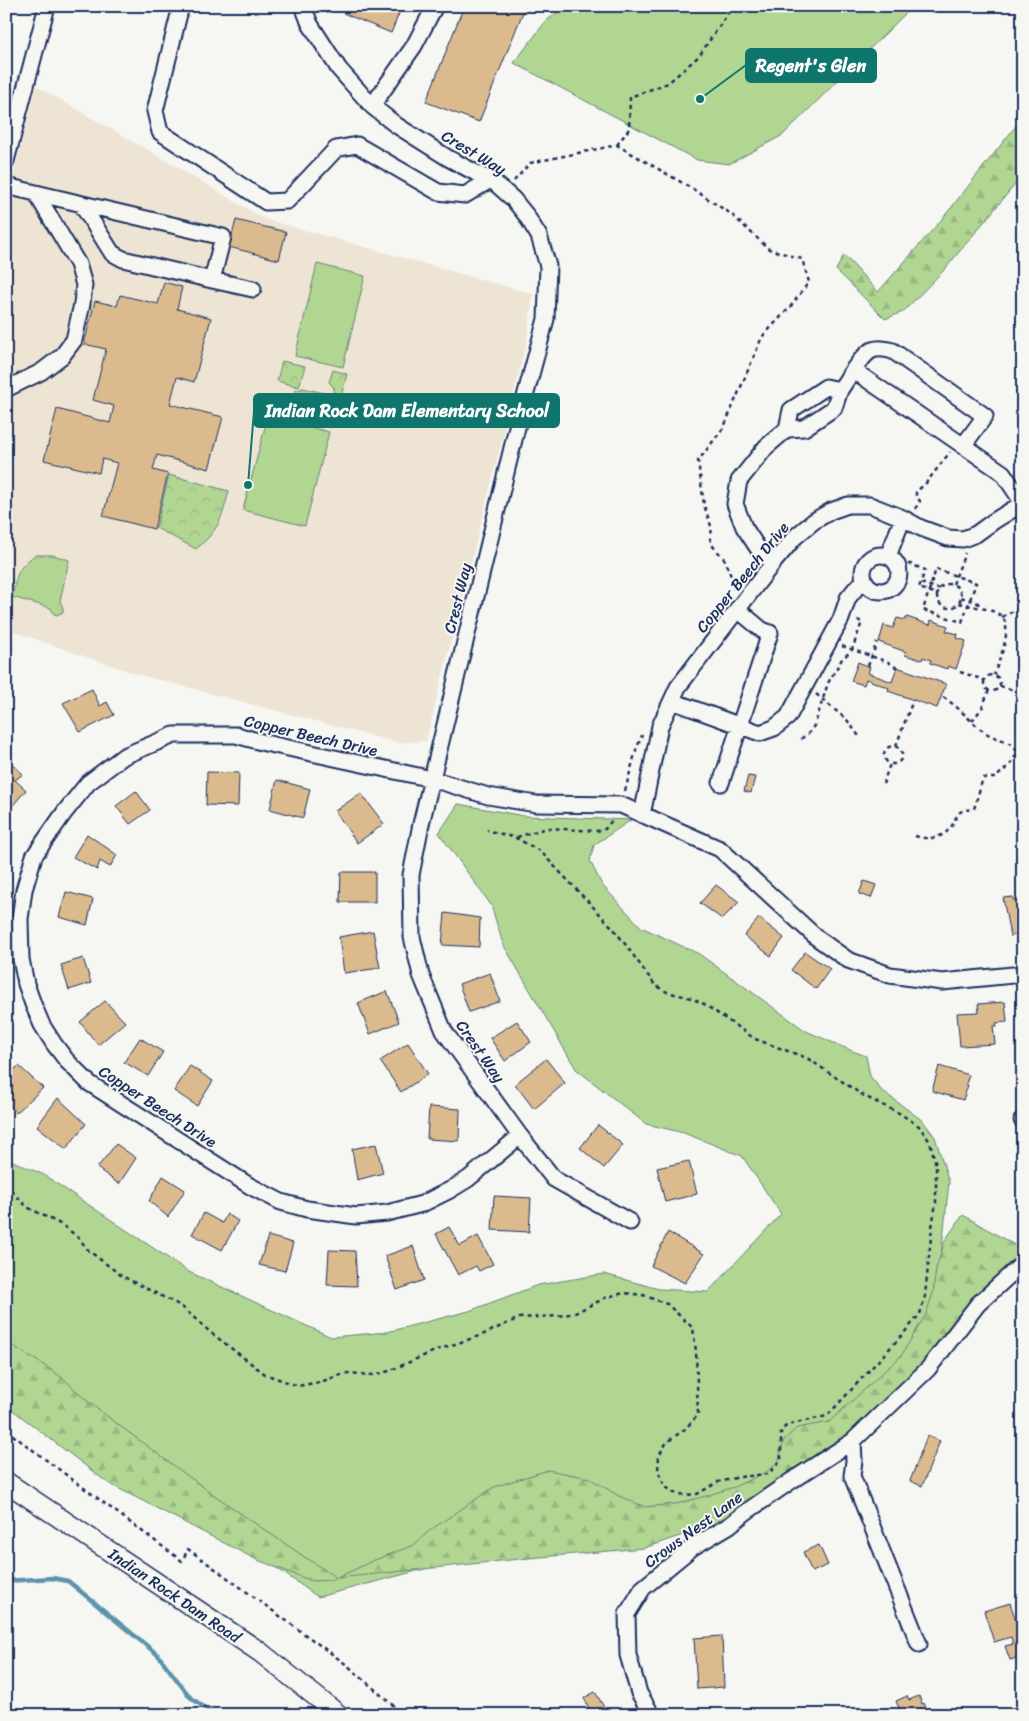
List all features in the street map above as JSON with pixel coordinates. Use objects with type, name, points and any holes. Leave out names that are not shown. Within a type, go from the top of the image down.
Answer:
[{"type":"main road","name":"Indian Rock Dam Road","points":[[6,1482],[260,1652],[339,1715]]},
{"type":"street","points":[[6,161],[47,6]]},
{"type":"street","points":[[181,6],[155,111],[160,132],[266,202],[287,201],[336,149],[357,145],[438,192],[465,195],[490,180]]},
{"type":"street","name":"Crest Way","points":[[303,6],[310,24],[339,69],[372,106],[396,125],[448,158],[490,180],[513,199],[539,236],[548,266],[546,319],[519,419],[432,779],[411,875],[412,937],[421,975],[444,1031],[520,1136],[554,1179],[630,1222]]},
{"type":"street","points":[[372,106],[414,46],[435,6]]},
{"type":"street","points":[[6,186],[223,237],[212,280]]},
{"type":"street","points":[[6,389],[41,372],[62,356],[74,340],[82,304],[84,285],[78,264],[37,194]]},
{"type":"street","points":[[82,205],[112,252],[123,258],[253,289]]},
{"type":"street","points":[[773,563],[761,553],[744,527],[735,504],[739,481],[766,447],[787,430],[804,428],[834,408],[840,390],[868,351],[882,348],[893,351],[985,416],[960,444]]},
{"type":"street","points":[[853,370],[1003,473],[1023,503],[976,534],[963,539]]},
{"type":"street","points":[[787,430],[791,410],[826,387],[840,390]]},
{"type":"street","name":"Copper Beech Drive","points":[[642,815],[660,726],[678,687],[795,537],[814,521],[831,511],[848,505],[870,505],[948,538],[963,539]]},
{"type":"street","points":[[893,560],[905,519]]},
{"type":"street","points":[[876,555],[893,560],[900,570],[897,582],[887,590],[874,589],[865,581],[863,575],[866,563],[876,555]]},
{"type":"street","points":[[672,700],[760,733],[774,728],[788,717],[829,641],[848,598],[865,581]]},
{"type":"street","points":[[721,782],[770,633],[762,630],[738,609]]},
{"type":"street","name":"Copper Beech Drive","points":[[520,1136],[468,1179],[422,1204],[388,1213],[356,1216],[307,1209],[281,1202],[250,1186],[89,1083],[67,1061],[54,1044],[42,1025],[26,984],[20,959],[20,918],[24,890],[34,856],[88,783],[124,756],[174,735],[236,735],[432,779],[488,796],[536,804],[621,806],[720,849],[817,938],[848,960],[890,975],[942,982],[1023,974]]},
{"type":"street","name":"Crows Nest Lane","points":[[652,1715],[639,1693],[628,1655],[627,1614],[643,1588],[693,1547],[730,1525],[784,1486],[853,1441],[928,1369],[978,1304],[1023,1263]]},
{"type":"street","points":[[853,1441],[854,1461],[852,1476],[919,1644]]},
{"type":"path","points":[[504,191],[530,163],[617,145],[630,129],[628,110],[630,97],[668,83],[699,56],[733,6]]},
{"type":"path","points":[[617,145],[693,189],[731,214],[769,249],[802,258],[809,282],[791,306],[762,337],[724,427],[698,461],[704,505],[712,529],[710,538],[712,545],[725,560],[735,586],[729,594]]},
{"type":"path","points":[[905,519],[920,501],[916,496],[916,492],[960,444]]},
{"type":"path","points":[[953,584],[965,551],[963,539]]},
{"type":"path","points":[[893,560],[925,570],[919,588],[937,594]]},
{"type":"path","points":[[936,569],[976,583],[962,622],[923,610],[930,586],[936,569]]},
{"type":"path","points":[[921,583],[939,589]]},
{"type":"path","points":[[953,584],[960,591],[961,598],[954,607],[945,607],[938,601],[937,594],[944,585],[953,584]]},
{"type":"path","points":[[961,598],[978,603],[980,607]]},
{"type":"path","points":[[959,603],[976,608],[980,607],[1002,616],[1023,606]]},
{"type":"path","points":[[801,739],[810,732],[815,724],[828,683],[842,659],[852,650],[862,622],[843,612]]},
{"type":"path","points":[[994,675],[1006,639],[1006,630],[1002,616]]},
{"type":"path","points":[[829,641],[888,662],[896,668]]},
{"type":"path","points":[[868,666],[877,642]]},
{"type":"path","points":[[960,672],[984,680]]},
{"type":"path","points":[[984,680],[989,675],[994,675],[999,678],[1000,686]]},
{"type":"path","points":[[984,680],[985,687],[988,690],[995,691],[1000,686]]},
{"type":"path","points":[[804,686],[823,699],[846,720],[859,736]]},
{"type":"path","points":[[1000,686],[1023,693]]},
{"type":"path","points":[[972,721],[982,708],[988,690]]},
{"type":"path","points":[[915,836],[926,840],[949,830],[959,813],[974,809],[982,778],[995,778],[1014,759],[1017,753],[1015,747],[1010,743],[986,733],[959,708],[941,696]]},
{"type":"path","points":[[896,746],[913,700]]},
{"type":"path","points":[[516,838],[547,828],[598,831],[605,829],[621,806],[636,750],[643,734]]},
{"type":"path","points":[[890,764],[898,763],[901,760],[902,752],[896,746]]},
{"type":"path","points":[[890,764],[884,758],[885,750],[888,747],[896,746]]},
{"type":"path","points":[[883,784],[890,764]]},
{"type":"path","points":[[6,1185],[27,1207],[62,1225],[78,1237],[89,1251],[122,1276],[182,1306],[210,1332],[265,1374],[298,1386],[320,1382],[347,1373],[373,1375],[389,1371],[519,1318],[559,1316],[575,1313],[607,1297],[624,1293],[643,1295],[658,1300],[667,1304],[693,1328],[696,1351],[698,1415],[685,1429],[666,1442],[659,1455],[658,1471],[665,1486],[674,1493],[696,1494],[718,1482],[768,1474],[781,1462],[781,1431],[787,1425],[827,1416],[920,1314],[926,1296],[936,1203],[936,1165],[930,1142],[919,1126],[899,1113],[864,1096],[807,1058],[754,1039],[704,1004],[691,998],[667,992],[655,985],[614,928],[598,914],[582,894],[540,851],[516,838],[487,830]]},
{"type":"path","points":[[6,1430],[182,1561],[188,1549],[271,1608],[347,1665],[404,1715]]},
{"type":"shaded area","points":[[36,86],[264,219],[533,294],[527,340],[426,741],[399,743],[133,673],[6,629],[6,204]]},
{"type":"green space","points":[[566,6],[913,6],[783,135],[729,164],[697,160],[514,63],[546,21]]},
{"type":"green space","points":[[1023,117],[1023,175],[945,269],[903,312],[885,319],[836,270],[844,255],[878,292],[943,218]]},
{"type":"green space","points":[[317,264],[365,276],[343,367],[295,356]]},
{"type":"green space","points":[[282,361],[305,366],[299,387],[277,381]]},
{"type":"green space","points":[[333,370],[347,374],[333,427],[325,426],[334,388],[329,382]]},
{"type":"green space","points":[[303,388],[324,393],[328,398],[322,409],[315,414],[303,415],[293,398],[295,391]]},
{"type":"green space","points":[[268,416],[329,432],[305,526],[243,510]]},
{"type":"green space","points":[[169,475],[229,491],[224,509],[215,529],[196,549],[156,528]]},
{"type":"green space","points":[[35,555],[53,555],[69,560],[60,601],[63,612],[57,615],[54,614],[51,608],[12,597],[18,573],[24,564]]},
{"type":"green space","points":[[458,804],[524,816],[631,820],[594,845],[590,861],[602,885],[641,927],[699,954],[806,1031],[866,1056],[870,1076],[881,1090],[923,1121],[935,1137],[949,1182],[935,1312],[899,1372],[834,1430],[728,1496],[458,1560],[318,1597],[6,1378],[6,1158],[44,1175],[189,1272],[331,1337],[387,1332],[469,1311],[538,1285],[604,1274],[659,1289],[708,1292],[781,1214],[742,1156],[684,1133],[646,1124],[576,1069],[503,944],[491,905],[439,833]]},
{"type":"green space","points":[[963,1215],[1023,1250],[1023,1257],[915,1381],[791,1481],[730,1525],[698,1530],[644,1548],[337,1578],[372,1561],[414,1545],[429,1531],[494,1487],[548,1470],[589,1478],[619,1496],[645,1507],[676,1504],[706,1496],[734,1487],[766,1472],[778,1463],[784,1440],[797,1428],[829,1422],[901,1356],[926,1314],[933,1293],[936,1269],[945,1240]]},
{"type":"green space","points":[[6,1340],[60,1376],[91,1404],[182,1472],[274,1537],[337,1578],[312,1581],[255,1559],[108,1483],[6,1405]]},
{"type":"building","points":[[346,6],[402,6],[391,33],[343,13]]},
{"type":"building","points":[[464,6],[525,7],[479,122],[426,102]]},
{"type":"building","points":[[236,220],[286,232],[279,260],[229,247]]},
{"type":"building","points":[[164,282],[182,287],[177,309],[211,318],[194,382],[177,377],[170,404],[223,417],[209,469],[157,455],[153,470],[168,474],[154,529],[103,516],[117,463],[102,459],[99,473],[44,460],[57,409],[110,423],[114,406],[93,400],[106,349],[84,344],[95,301],[117,306],[120,295],[158,304]]},
{"type":"building","points":[[907,617],[930,625],[931,620],[948,626],[946,631],[958,634],[957,638],[966,641],[956,669],[948,666],[947,669],[930,663],[931,660],[923,657],[922,660],[905,655],[906,652],[879,642],[884,625],[893,628],[897,618],[905,620]]},
{"type":"building","points":[[858,662],[870,667],[868,673],[892,682],[897,667],[946,684],[937,708],[888,691],[889,688],[866,679],[864,685],[851,681]]},
{"type":"building","points":[[92,689],[100,706],[107,702],[114,715],[80,732],[63,703]]},
{"type":"building","points":[[10,762],[23,774],[15,780],[26,790],[8,811],[6,809],[6,766]]},
{"type":"building","points":[[207,772],[239,773],[238,806],[206,805]]},
{"type":"building","points":[[748,776],[755,777],[751,793],[744,791]]},
{"type":"building","points":[[277,780],[310,789],[303,818],[270,809]]},
{"type":"building","points":[[136,791],[150,810],[130,824],[116,806]]},
{"type":"building","points":[[361,793],[384,824],[357,843],[335,811]]},
{"type":"building","points":[[87,834],[117,855],[110,867],[100,861],[97,870],[73,857]]},
{"type":"building","points":[[341,872],[375,872],[375,902],[340,902]]},
{"type":"building","points":[[864,881],[876,885],[871,898],[859,894]]},
{"type":"building","points":[[716,885],[739,902],[722,919],[700,903]]},
{"type":"building","points":[[66,892],[93,899],[87,925],[59,917]]},
{"type":"building","points":[[1013,897],[1013,900],[1023,898],[1023,934],[1010,936],[1003,898]]},
{"type":"building","points":[[445,913],[480,918],[479,947],[442,945]]},
{"type":"building","points":[[759,918],[784,938],[771,956],[744,936]]},
{"type":"building","points":[[373,931],[380,968],[344,973],[339,937]]},
{"type":"building","points":[[805,952],[830,969],[816,989],[791,970]]},
{"type":"building","points":[[83,958],[91,983],[69,990],[61,965]]},
{"type":"building","points":[[490,973],[500,1001],[469,1012],[459,984]]},
{"type":"building","points":[[387,991],[399,1022],[370,1034],[358,1003]]},
{"type":"building","points":[[105,1001],[125,1022],[98,1045],[80,1022]]},
{"type":"building","points":[[1005,1002],[1007,1022],[996,1023],[997,1026],[993,1026],[995,1044],[960,1046],[957,1013],[979,1012],[978,1004]]},
{"type":"building","points":[[517,1021],[531,1042],[505,1061],[490,1038]]},
{"type":"building","points":[[140,1038],[163,1052],[148,1076],[124,1062]]},
{"type":"building","points":[[408,1043],[428,1074],[401,1092],[380,1061]]},
{"type":"building","points":[[546,1059],[565,1083],[534,1109],[515,1084]]},
{"type":"building","points":[[19,1066],[43,1088],[16,1113],[6,1101],[6,1075]]},
{"type":"building","points":[[190,1066],[213,1081],[197,1106],[174,1091]]},
{"type":"building","points":[[939,1066],[969,1075],[963,1100],[932,1091]]},
{"type":"building","points":[[58,1098],[86,1124],[66,1149],[37,1126]]},
{"type":"building","points":[[429,1107],[460,1109],[459,1141],[427,1139]]},
{"type":"building","points":[[598,1125],[623,1145],[604,1168],[580,1148]]},
{"type":"building","points":[[116,1144],[136,1158],[119,1184],[97,1168]]},
{"type":"building","points":[[376,1144],[383,1173],[357,1180],[352,1149]]},
{"type":"building","points":[[689,1161],[697,1194],[665,1202],[657,1168]]},
{"type":"building","points":[[163,1176],[185,1190],[168,1217],[149,1201]]},
{"type":"building","points":[[494,1196],[531,1198],[529,1232],[492,1230]]},
{"type":"building","points":[[204,1213],[222,1223],[227,1214],[238,1221],[222,1250],[192,1234]]},
{"type":"building","points":[[449,1227],[460,1246],[478,1236],[493,1264],[479,1271],[476,1266],[458,1275],[436,1234]]},
{"type":"building","points":[[668,1232],[704,1254],[685,1283],[651,1266]]},
{"type":"building","points":[[268,1236],[293,1243],[285,1271],[259,1265]]},
{"type":"building","points":[[413,1246],[424,1280],[397,1290],[385,1256]]},
{"type":"building","points":[[329,1250],[355,1251],[357,1286],[327,1285]]},
{"type":"building","points":[[927,1436],[940,1441],[922,1486],[910,1481]]},
{"type":"building","points":[[819,1545],[828,1565],[812,1572],[803,1552]]},
{"type":"building","points":[[1010,1603],[1023,1641],[1023,1656],[1010,1660],[1005,1646],[1013,1644],[1011,1637],[994,1642],[984,1611]]},
{"type":"building","points":[[722,1636],[724,1687],[697,1689],[694,1638]]},
{"type":"building","points":[[595,1692],[607,1712],[601,1715],[592,1715],[584,1698]]},
{"type":"building","points":[[907,1696],[909,1700],[919,1696],[929,1715],[902,1715],[896,1701]]},
{"type":"waterway","points":[[6,1581],[52,1578],[68,1581],[158,1655],[190,1697],[215,1715]]},
{"type":"place","name":"Regent's Glen","points":[[700,99]]},
{"type":"place","name":"Indian Rock Dam Elementary School","points":[[248,485]]}]
